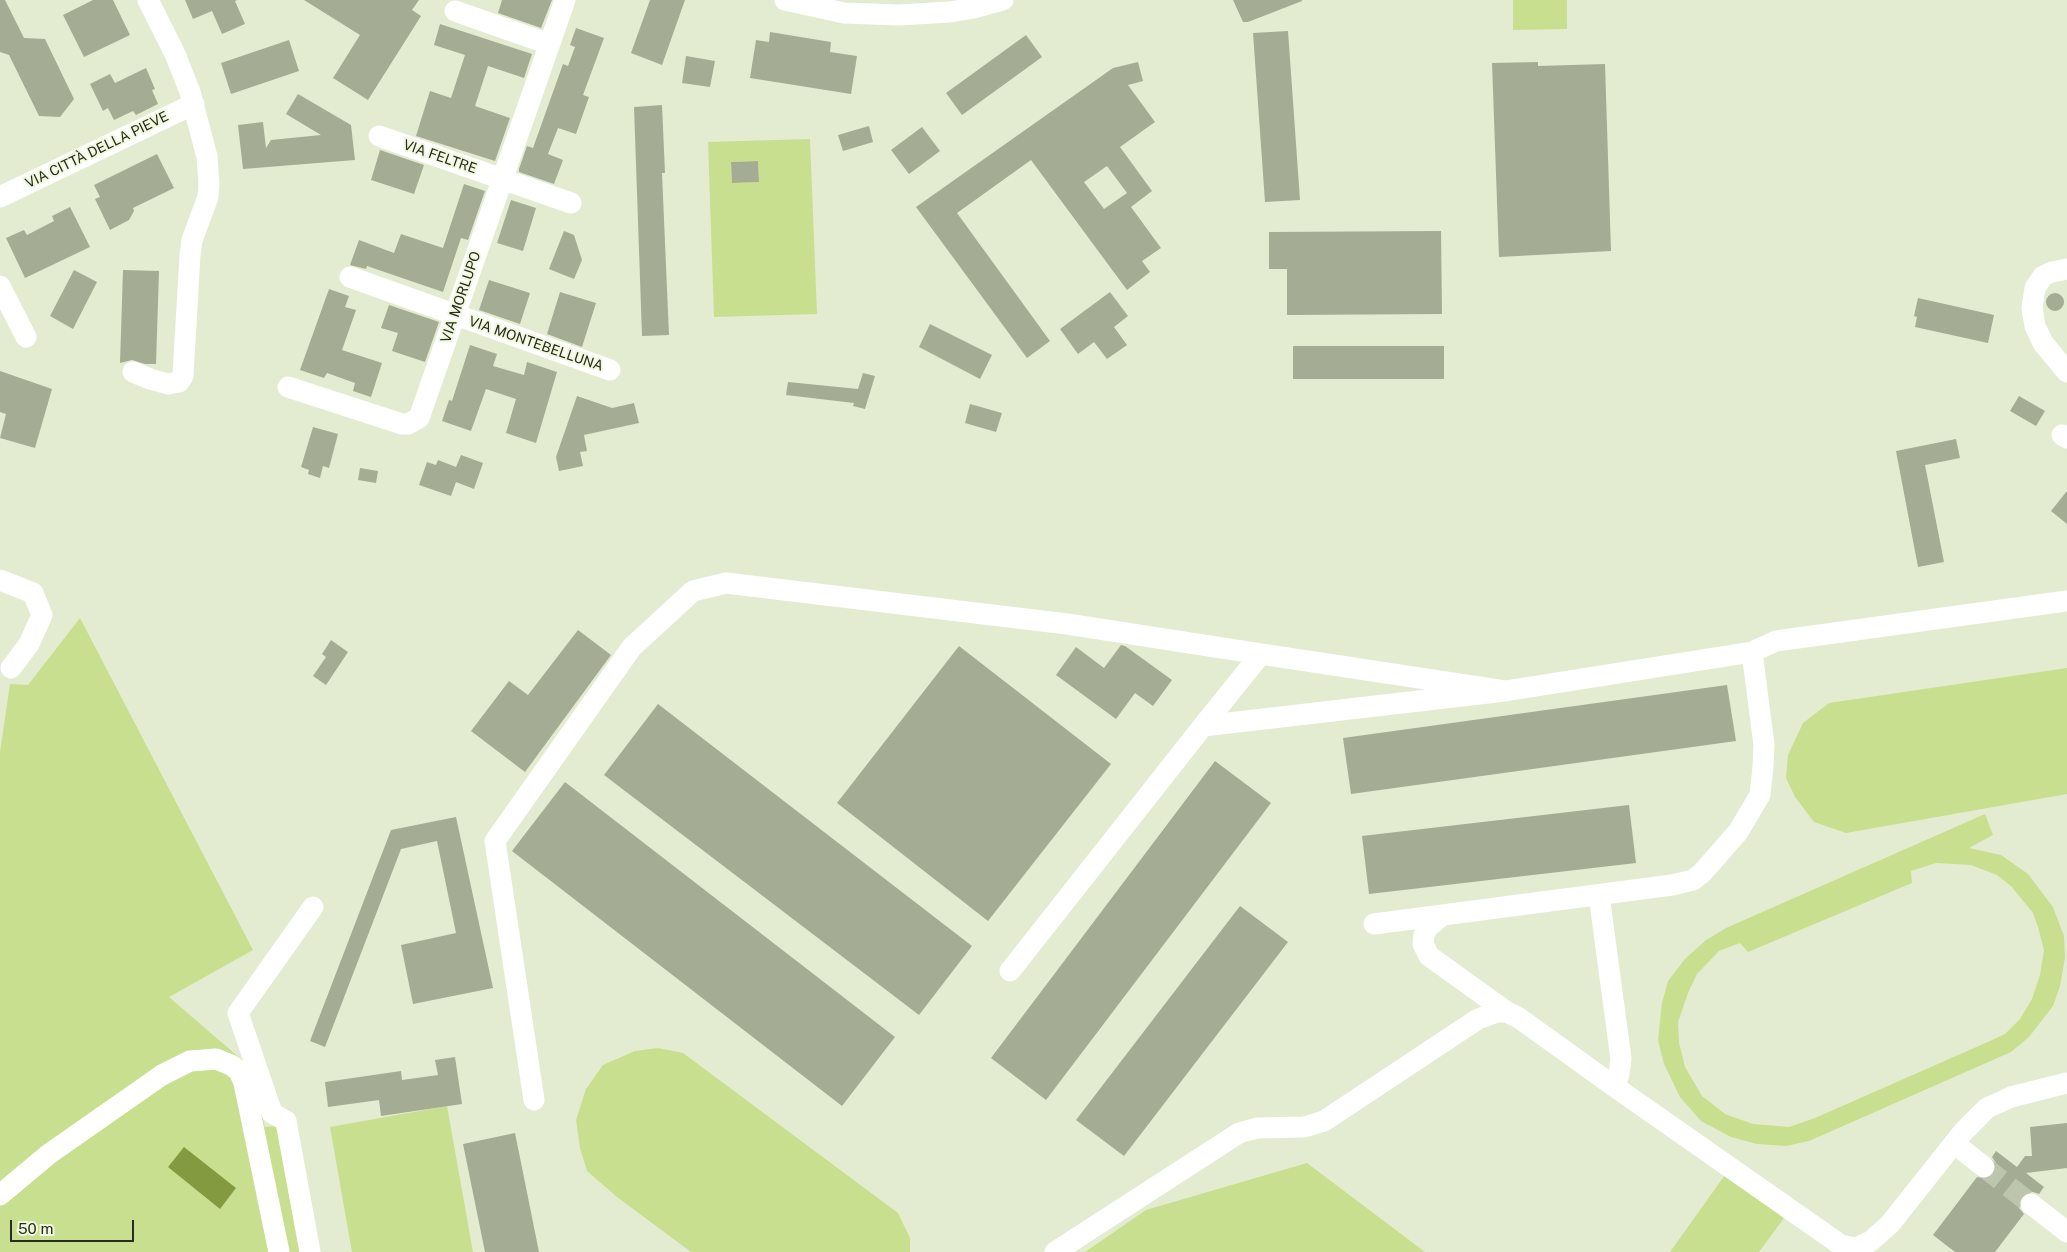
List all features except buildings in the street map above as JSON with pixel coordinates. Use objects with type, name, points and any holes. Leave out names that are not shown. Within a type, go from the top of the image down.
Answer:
[{"type":"street","points":[[133,372],[168,384],[179,382],[183,376],[192,240],[208,197],[209,184],[207,158],[194,104],[175,54],[148,0]]},
{"type":"street","name":"VIA MORLUPO","points":[[288,387],[402,424],[415,422],[423,411],[454,316],[564,0]]},
{"type":"street","points":[[785,0],[826,10],[872,14],[929,14],[1003,0]]},
{"type":"street","points":[[455,11],[549,44]]},
{"type":"street","name":"VIA CITTÀ DELLA PIEVE","points":[[0,197],[194,104]]},
{"type":"street","name":"VIA FELTRE","points":[[379,136],[571,204]]},
{"type":"street","points":[[2067,269],[2043,276],[2035,288],[2032,308],[2038,335],[2047,349],[2067,372]]},
{"type":"street","name":"VIA MONTEBELLUNA","points":[[350,277],[454,316],[610,370]]},
{"type":"street","points":[[0,286],[26,337]]},
{"type":"street","points":[[0,580],[33,593],[42,614],[29,644],[12,668]]},
{"type":"street","points":[[534,1100],[494,841],[632,647],[693,591],[726,583],[1067,624],[1505,691]]},
{"type":"street","points":[[1203,726],[1505,691],[1752,652],[1776,641],[2067,601]]},
{"type":"street","points":[[1374,924],[1693,880],[1702,874],[1738,832],[1760,795],[1764,745],[1752,652]]},
{"type":"street","points":[[1010,972],[1261,654]]},
{"type":"street","points":[[1403,703],[1407,676]]},
{"type":"street","points":[[1600,894],[1621,1059],[1620,1074],[1614,1087]]},
{"type":"street","points":[[310,1252],[286,1121],[272,1113],[238,1013],[313,906]]},
{"type":"street","points":[[1443,915],[1428,927],[1424,935],[1424,944],[1430,956],[1506,1012],[1519,1018],[1614,1087],[1849,1249],[1871,1241],[1890,1224],[1954,1143],[1986,1108],[2011,1097],[2067,1083]]},
{"type":"street","points":[[1055,1252],[1239,1132],[1278,1126],[1294,1128],[1324,1121],[1478,1019],[1497,1012],[1506,1012]]},
{"type":"street","points":[[0,1195],[49,1154],[162,1075],[190,1061],[216,1059],[231,1065],[239,1071],[244,1083],[279,1252]]},
{"type":"street","points":[[1954,1143],[1984,1167]]},
{"type":"street","points":[[2031,1204],[2067,1232]]},
{"type":"shaded area","points":[[1513,0],[1567,0],[1567,29],[1513,30]]},
{"type":"shaded area","points":[[810,139],[817,314],[714,317],[708,142]],"holes":[[[758,161],[759,182],[732,183],[731,162]]]},
{"type":"shaded area","points":[[80,618],[253,950],[169,997],[249,1066],[265,1127],[276,1126],[300,1252],[0,1252],[0,752],[10,684],[28,685]]},
{"type":"shaded area","points":[[2067,668],[2067,794],[1846,833],[1814,822],[1795,797],[1786,778],[1788,755],[1803,723],[1829,703]]},
{"type":"shaded area","points":[[1985,814],[1993,835],[1969,848],[2001,855],[2028,874],[2053,907],[2064,936],[2065,958],[2060,986],[2053,1006],[2029,1037],[2011,1052],[1809,1141],[1786,1146],[1757,1144],[1731,1137],[1701,1121],[1680,1097],[1664,1064],[1658,1040],[1662,1003],[1668,981],[1685,959],[1706,940],[1726,928]],"holes":[[[1936,863],[1971,865],[1997,875],[2011,886],[2033,913],[2044,950],[2040,975],[2032,999],[2020,1019],[2005,1034],[1815,1118],[1789,1127],[1753,1124],[1725,1114],[1702,1096],[1685,1067],[1679,1043],[1678,1022],[1697,974],[1719,951],[1740,943],[1748,952],[1912,883],[1911,871]]]},
{"type":"shaded area","points":[[658,1048],[683,1053],[898,1213],[910,1238],[910,1252],[691,1252],[617,1197],[587,1171],[580,1148],[576,1120],[586,1089],[603,1065],[635,1051]]},
{"type":"shaded area","points":[[447,1106],[473,1252],[352,1252],[330,1127]]},
{"type":"shaded area","points":[[184,1147],[236,1188],[220,1209],[168,1167]]},
{"type":"shaded area","points":[[1307,1163],[1425,1252],[1085,1252],[1146,1210]]},
{"type":"shaded area","points":[[1725,1175],[1784,1218],[1759,1252],[1670,1252]]},
{"type":"tunnel","points":[[1984,1167],[2031,1204]]}]
